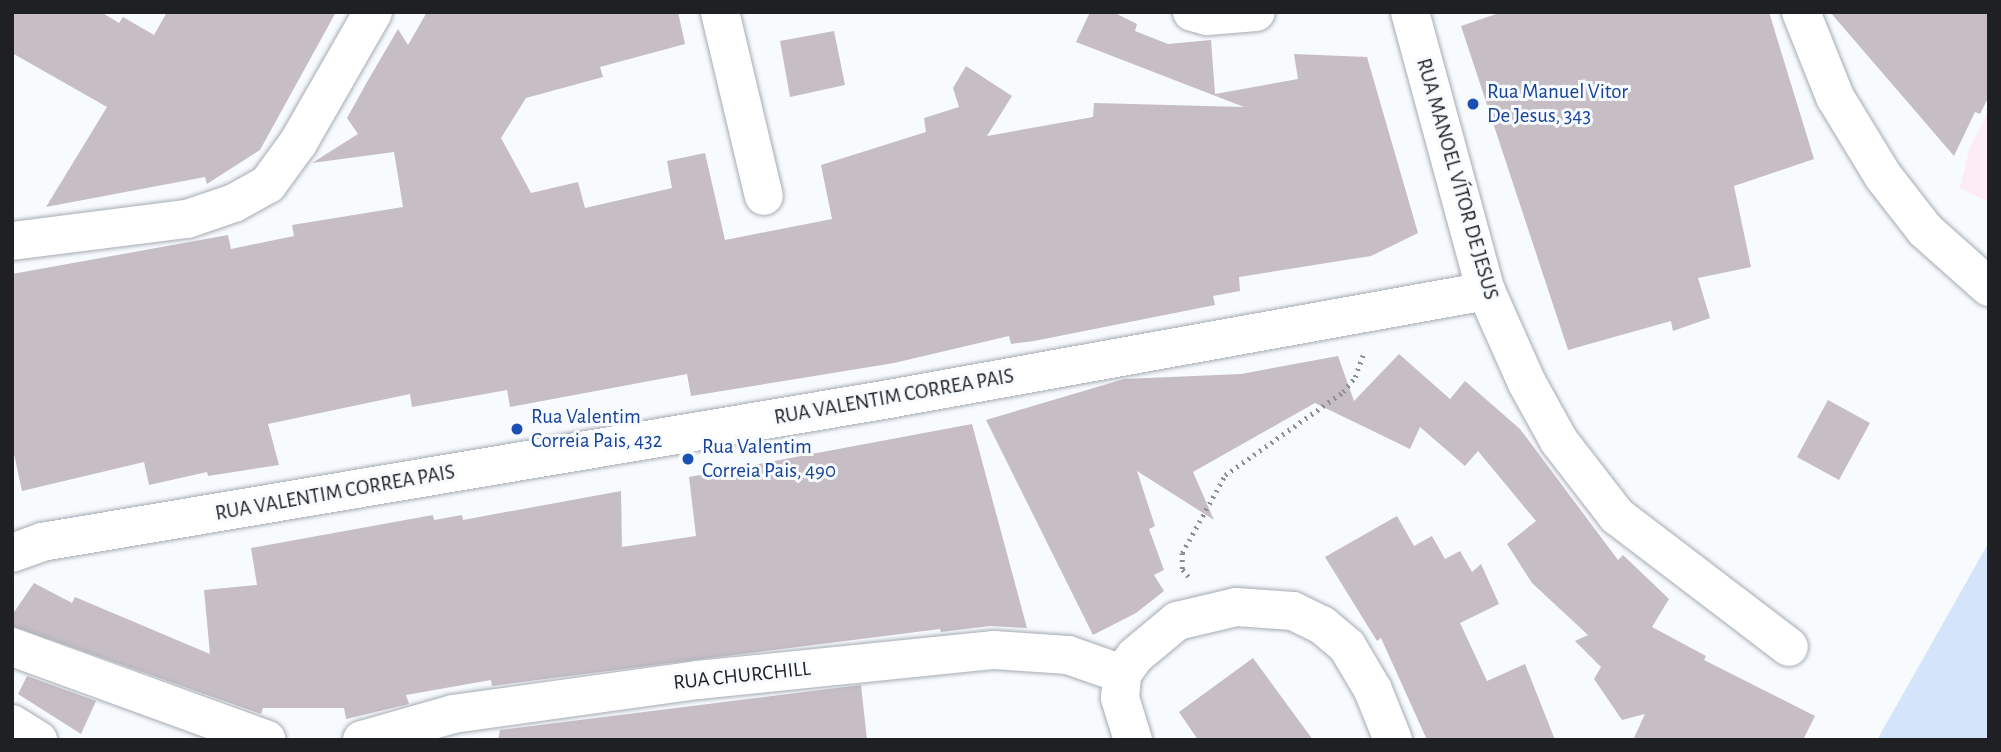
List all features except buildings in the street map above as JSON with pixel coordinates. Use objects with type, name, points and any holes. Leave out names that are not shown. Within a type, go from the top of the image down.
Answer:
[{"type":"street","points":[[12,241],[187,219],[234,203],[268,184],[298,143],[373,12]]},
{"type":"street","points":[[720,12],[764,196]]},
{"type":"street","points":[[1192,12],[1207,16],[1256,12]]},
{"type":"street","name":"RUA MANOEL VÍTOR DE JESUS","points":[[1410,12],[1486,291],[1527,383],[1559,441],[1617,516],[1789,647]]},
{"type":"street","points":[[1801,12],[1835,97],[1883,176],[1925,230],[1989,287]]},
{"type":"street","name":"RUA VALENTIM CORREA PAIS","points":[[12,553],[42,542],[1486,291]]},
{"type":"street","points":[[1133,740],[1120,698],[1122,674],[1135,656],[1177,621],[1209,611],[1266,607],[1293,611],[1322,625],[1347,646],[1373,690],[1393,740]]},
{"type":"street","points":[[12,647],[267,740]]},
{"type":"street","name":"RUA CHURCHILL","points":[[362,740],[453,714],[698,680],[994,650],[1068,655],[1122,674]]},
{"type":"street","points":[[12,724],[38,740]]},
{"type":"path","points":[[1209,611],[1181,562],[1193,530],[1228,471],[1317,412],[1355,377],[1366,343],[1365,313]]},
{"type":"shaded area","points":[[1989,110],[1989,202],[1960,188],[1970,147]]},
{"type":"shaded area","points":[[1989,542],[1989,740],[1877,740]]},
{"type":"place","name":"Rua Manuel Vitor De Jesus, 343","points":[[1473,104]]},
{"type":"place","name":"Rua Valentim Correia Pais, 432","points":[[517,429]]},
{"type":"place","name":"Rua Valentim Correia Pais, 490","points":[[688,459]]}]
